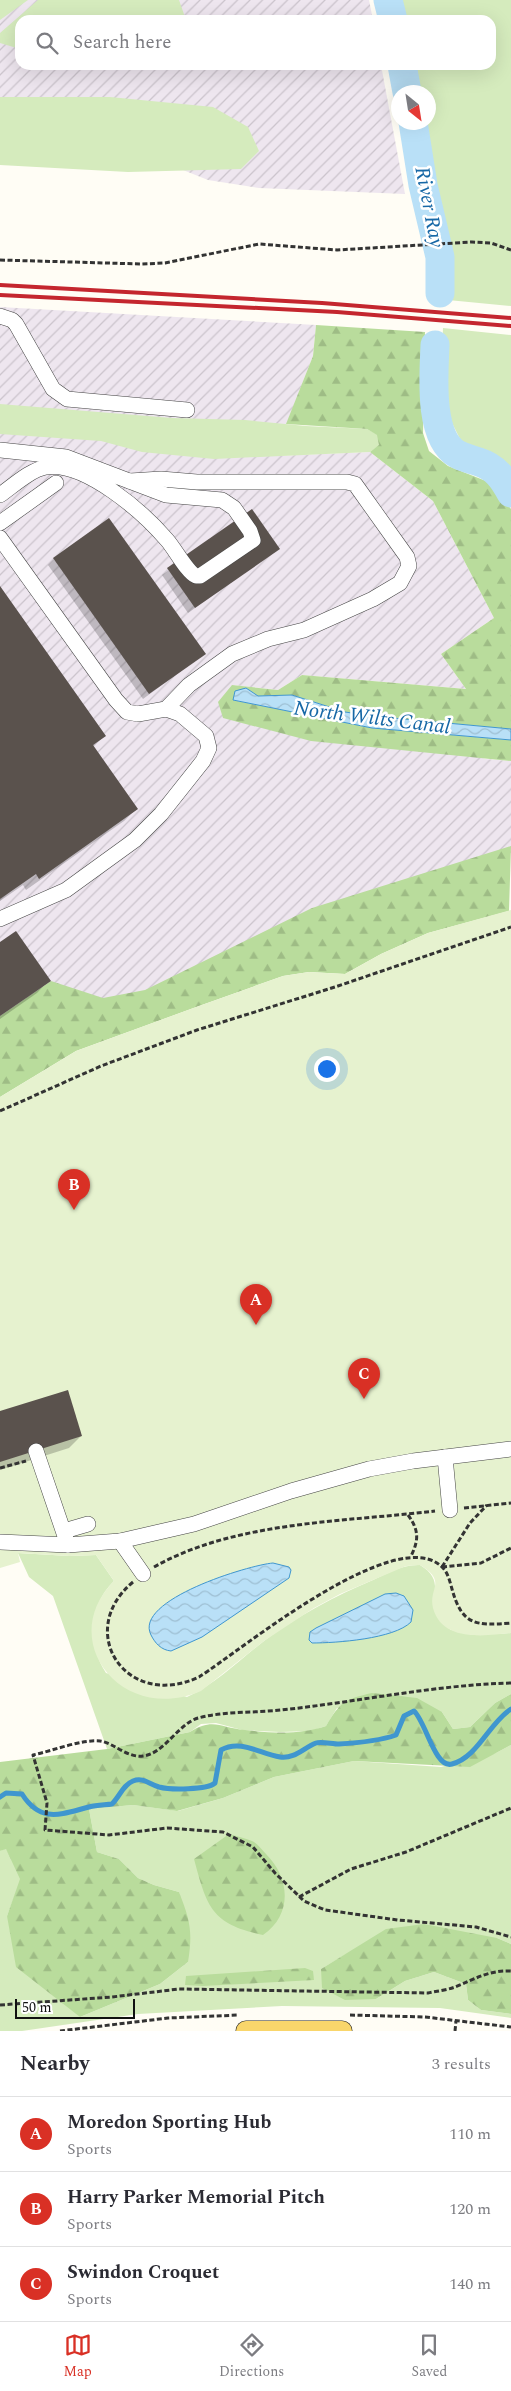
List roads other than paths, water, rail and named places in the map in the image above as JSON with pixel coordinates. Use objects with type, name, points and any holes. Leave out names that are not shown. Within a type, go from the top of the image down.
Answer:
[{"type":"main road","points":[[246,2031],[342,2031]]},
{"type":"street","points":[[0,316],[12,320],[16,324],[54,389],[67,399],[187,410]]},
{"type":"street","points":[[0,450],[66,457],[147,488],[177,497],[204,498],[228,502],[250,531],[253,540],[200,576],[196,576],[192,575],[166,539],[110,489],[78,470],[48,467],[41,469],[0,495]]},
{"type":"street","points":[[0,538],[116,700],[127,712],[138,714],[166,708],[189,685],[232,654],[268,639],[304,630],[373,599],[400,583],[409,566],[407,557],[355,484],[347,482],[197,482],[161,479],[130,481]]},
{"type":"street","points":[[0,523],[56,483]]},
{"type":"street","points":[[0,919],[66,890],[135,840],[161,814],[204,760],[209,748],[206,736],[180,714],[166,708]]},
{"type":"street","points":[[0,1542],[66,1538],[120,1541],[194,1524],[332,1479],[404,1463],[511,1449]]},
{"type":"street","points":[[37,1454],[66,1538]]},
{"type":"street","points":[[445,1457],[450,1510]]},
{"type":"street","points":[[66,1538],[88,1524]]},
{"type":"street","points":[[120,1541],[143,1574]]},
{"type":"water","name":"North Wilts Canal","points":[[246,688],[258,696],[292,695],[345,712],[511,729],[511,740],[372,728],[233,700],[235,691]]},
{"type":"water","points":[[273,1563],[289,1567],[291,1570],[289,1578],[202,1637],[171,1651],[161,1648],[156,1643],[151,1635],[150,1622],[159,1609],[175,1597],[219,1577]]},
{"type":"water","points":[[396,1593],[404,1596],[413,1610],[411,1622],[403,1628],[379,1636],[349,1641],[312,1643],[309,1640],[310,1632],[316,1628],[385,1594]]},
{"type":"waterway","name":"River Ray","points":[[388,0],[392,15]]},
{"type":"waterway","name":"River Ray","points":[[403,70],[406,85]]},
{"type":"waterway","name":"River Ray","points":[[414,130],[423,185],[440,257],[440,293]]},
{"type":"waterway","name":"River Ray","points":[[435,345],[435,404],[441,434],[448,446],[457,454],[485,464],[494,470],[502,478],[511,493]]},
{"type":"waterway","points":[[0,1797],[6,1793],[22,1794],[37,1810],[44,1813],[61,1814],[92,1806],[112,1804],[127,1785],[137,1780],[143,1780],[164,1788],[188,1789],[204,1787],[215,1783],[221,1750],[228,1747],[250,1748],[285,1757],[295,1755],[318,1742],[339,1744],[375,1740],[396,1735],[404,1716],[414,1711],[441,1759],[446,1764],[452,1764],[469,1754],[503,1715],[511,1709]]},
{"type":"railway","points":[[0,285],[322,303],[511,318]]},
{"type":"railway","points":[[0,295],[337,312],[511,326]]},
{"type":"place","name":"Harry Parker Memorial Pitch","points":[[74,1210]]},
{"type":"place","name":"Moredon Sporting Hub","points":[[256,1325]]},
{"type":"place","name":"Swindon Croquet","points":[[364,1399]]}]
